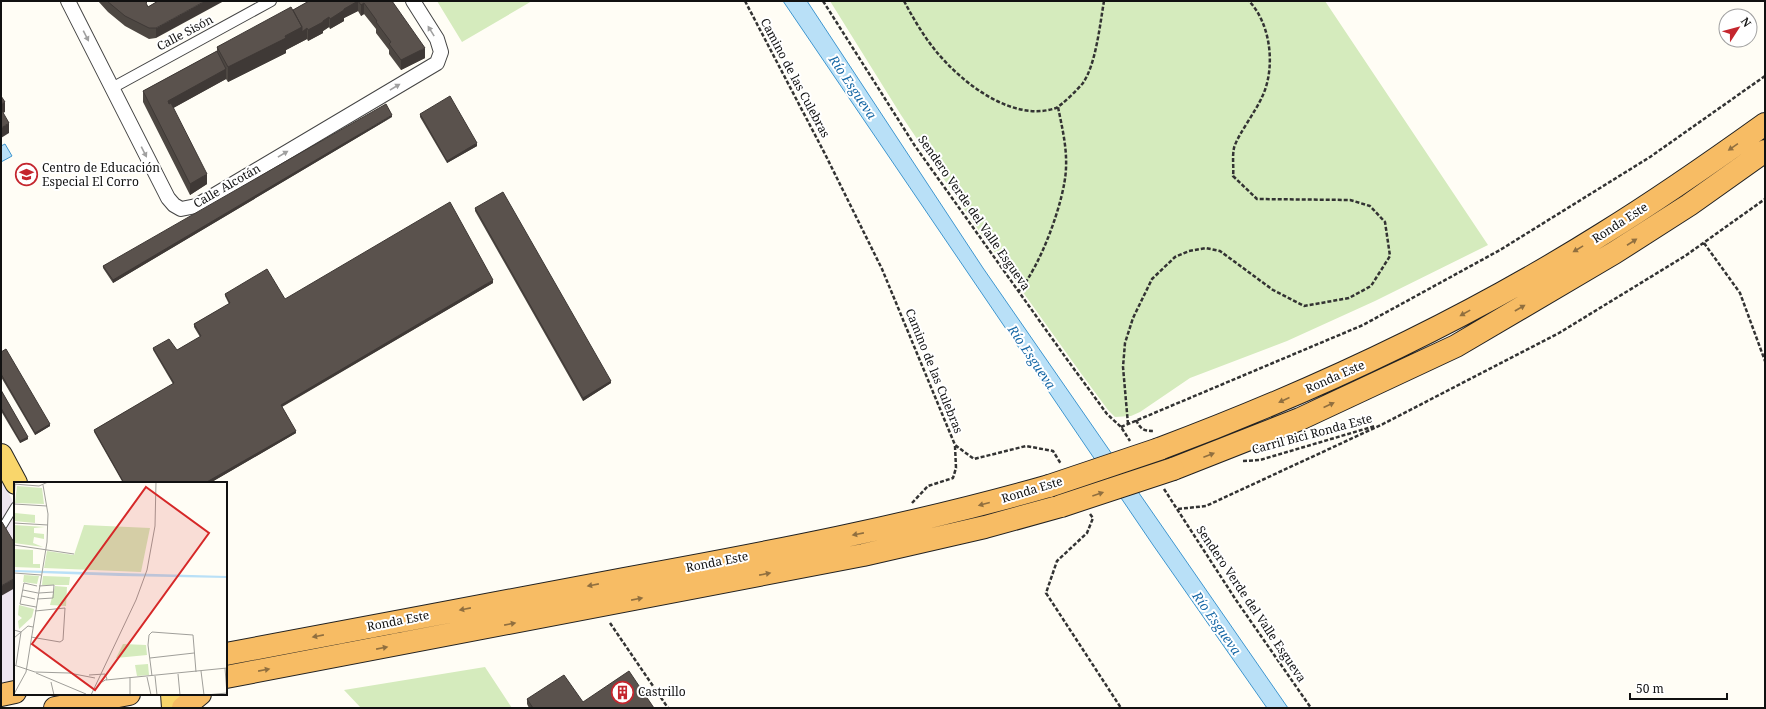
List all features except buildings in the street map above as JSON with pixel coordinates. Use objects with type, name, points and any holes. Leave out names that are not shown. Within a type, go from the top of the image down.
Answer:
[{"type":"highway","name":"Ronda Este","points":[[227,654],[741,558],[874,531],[984,504],[1049,486],[1158,440],[1246,417],[1387,353],[1456,318],[1604,233],[1701,170],[1765,124]]},
{"type":"highway","name":"Ronda Este","points":[[227,677],[863,555],[985,527],[1061,506],[1172,468],[1300,418],[1456,346],[1614,253],[1689,206],[1765,151]]},
{"type":"highway","points":[[55,708],[85,701],[123,695]]},
{"type":"highway","points":[[183,708],[199,695]]},
{"type":"main road","points":[[1,455],[15,482]]},
{"type":"main road","points":[[172,695],[173,708]]},
{"type":"street","name":"Calle Alcotán","points":[[68,1],[168,198],[174,206],[181,209],[196,206],[436,63],[441,52],[437,39],[413,1]]},
{"type":"street","name":"Calle Sisón","points":[[112,88],[272,1]]},
{"type":"lane","points":[[1,529],[14,508]]},
{"type":"path","name":"Camino de las Culebras","points":[[745,1],[825,154],[882,269],[955,445],[974,459],[1026,446],[1053,450],[1065,471]]},
{"type":"path","name":"Sendero Verde del Valle Esgueva","points":[[823,1],[915,146],[1018,292],[1107,414],[1121,427],[1128,424]]},
{"type":"path","points":[[904,1],[935,50],[974,88],[1007,106],[1034,111],[1058,108],[1083,83],[1094,56],[1104,1]]},
{"type":"path","points":[[1249,1],[1254,6],[1269,37],[1270,65],[1263,95],[1234,148],[1234,176],[1257,199],[1350,200],[1370,206],[1385,222],[1390,256],[1371,286],[1349,298],[1304,306],[1273,290],[1220,250],[1206,248],[1189,251],[1175,257],[1152,279],[1133,318],[1125,343],[1123,368],[1128,424],[1363,324],[1500,250],[1650,157],[1765,76]]},
{"type":"path","points":[[1018,292],[1038,258],[1049,234],[1063,192],[1066,168],[1065,140],[1058,108]]},
{"type":"path","points":[[1383,424],[1559,333],[1704,243],[1765,199]]},
{"type":"path","points":[[1704,243],[1740,293],[1765,361]]},
{"type":"path","points":[[1136,420],[1140,428],[1158,440]]},
{"type":"path","name":"Sendero Verde del Valle Esgueva","points":[[1311,708],[1236,600],[1178,509],[1206,506],[1383,424]]},
{"type":"path","name":"Carril Bici Ronda Este","points":[[1236,462],[1260,460],[1383,424]]},
{"type":"path","points":[[907,507],[928,486],[954,478],[956,468],[955,445]]},
{"type":"path","points":[[1089,511],[1093,518],[1087,533],[1057,561],[1046,592],[1121,708]]},
{"type":"path","points":[[610,622],[668,708]]},
{"type":"shaded area","points":[[1,479],[14,503],[14,679],[1,684]]},
{"type":"green space","points":[[437,1],[532,1],[462,42]]},
{"type":"green space","points":[[830,1],[1325,1],[1488,245],[1375,301],[1287,341],[1190,378],[1140,412],[1131,416],[1115,417],[1108,410],[1080,372],[970,218],[901,115]]},
{"type":"green space","points":[[485,667],[512,708],[361,708],[344,690]]},
{"type":"water","name":"Río Esgueva","points":[[783,1],[807,1],[983,268],[1288,708],[1267,708],[1153,545]]},
{"type":"water","points":[[5,144],[12,156],[1,162],[1,146]]},
{"type":"place","name":"Centro de Educación Especial El Corro","points":[[26,175]]},
{"type":"place","name":"Castrillo","points":[[623,692]]}]
